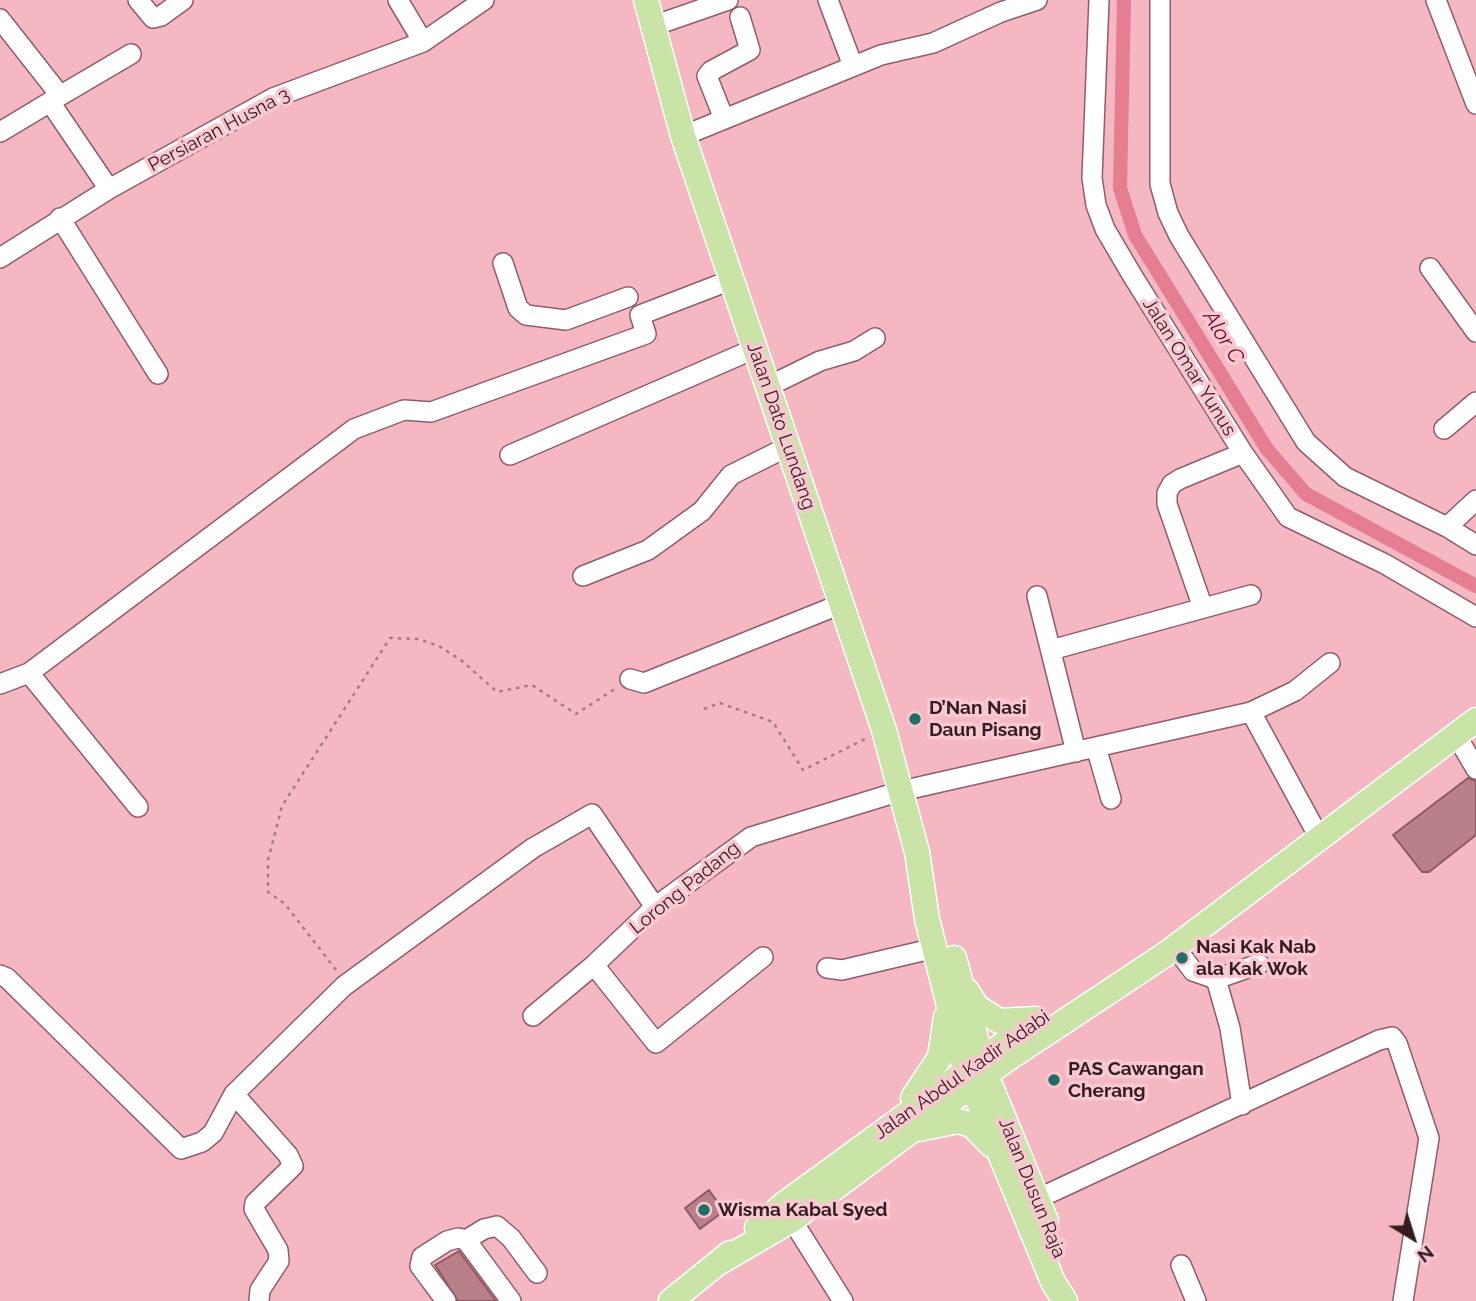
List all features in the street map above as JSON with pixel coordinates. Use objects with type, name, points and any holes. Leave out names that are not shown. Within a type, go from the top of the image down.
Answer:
[{"type":"main road","name":"Jalan Dato Lundang","points":[[646,0],[683,136],[884,730],[917,852],[935,948],[953,988]]},
{"type":"main road","name":"Jalan Abdul Kadir Adabi","points":[[1043,1025],[1175,947],[1470,728]]},
{"type":"main road","name":"Jalan Dato Lundang","points":[[917,852],[944,916],[953,988],[975,1072]]},
{"type":"main road","name":"Jalan Abdul Kadir Adabi","points":[[720,1262],[792,1220],[899,1129],[1157,944],[1220,911]]},
{"type":"main road","points":[[899,1129],[940,1057],[953,988],[988,1016],[1043,1025],[1007,1076],[1004,1104],[1006,1125]]},
{"type":"main road","name":"Jalan Dusun Raja","points":[[975,1072],[1006,1125],[1076,1301]]},
{"type":"main road","name":"Jalan Dusun Raja","points":[[975,1072],[1000,1157],[1053,1282],[1065,1301]]},
{"type":"main road","points":[[899,1129],[958,1121],[972,1125],[1000,1157]]},
{"type":"main road","name":"Jalan Abdul Kadir Adabi","points":[[671,1301],[720,1262],[783,1205],[899,1129]]},
{"type":"street","points":[[138,0],[153,18],[161,16],[183,0]]},
{"type":"street","points":[[398,0],[423,42]]},
{"type":"street","name":"Persiaran Husna 3","points":[[0,258],[109,189],[273,98],[423,42],[484,0]]},
{"type":"street","points":[[653,26],[728,0]]},
{"type":"street","points":[[828,0],[853,66]]},
{"type":"street","points":[[683,136],[881,55],[933,43],[1001,12],[1037,0]]},
{"type":"street","name":"Jalan Omar Yunus","points":[[1099,0],[1092,178],[1096,205],[1105,229],[1132,275],[1243,453],[1289,517],[1385,564],[1476,617]]},
{"type":"street","points":[[1160,0],[1160,184],[1168,214],[1179,236],[1306,442],[1345,477],[1447,527],[1476,545]]},
{"type":"street","points":[[1441,1],[1476,104]]},
{"type":"street","points":[[724,119],[707,76],[710,71],[750,50],[740,17]]},
{"type":"street","points":[[0,19],[55,98],[109,189]]},
{"type":"street","points":[[0,132],[131,54]]},
{"type":"street","points":[[60,218],[158,374]]},
{"type":"street","points":[[503,263],[518,308],[526,315],[566,320],[628,297]]},
{"type":"street","points":[[1430,268],[1473,324]]},
{"type":"street","points":[[0,684],[29,673],[354,429],[407,409],[431,412],[646,334],[640,315],[731,280]]},
{"type":"street","points":[[767,387],[820,361],[854,351],[875,338]]},
{"type":"street","points":[[510,455],[754,349]]},
{"type":"street","points":[[1444,429],[1476,402]]},
{"type":"street","points":[[583,576],[648,550],[702,511],[731,475],[787,447]]},
{"type":"street","points":[[1203,608],[1167,504],[1167,493],[1180,479],[1243,453]]},
{"type":"street","points":[[1447,527],[1476,500]]},
{"type":"street","points":[[1051,650],[1251,595]]},
{"type":"street","points":[[1037,596],[1076,752]]},
{"type":"street","points":[[630,679],[644,683],[841,604]]},
{"type":"street","name":"Lorong Padang","points":[[533,1016],[594,965],[655,907],[751,838],[901,791],[1251,712],[1295,691],[1330,663]]},
{"type":"street","points":[[29,673],[138,807]]},
{"type":"street","points":[[1251,712],[1320,839]]},
{"type":"street","points":[[1470,728],[1476,769]]},
{"type":"street","points":[[1096,747],[1111,799]]},
{"type":"street","points":[[0,975],[7,978],[181,1149],[202,1142],[213,1133],[234,1094],[347,984],[533,848],[592,814],[655,907]]},
{"type":"street","points":[[1175,947],[1193,971],[1216,979],[1259,964]]},
{"type":"street","points":[[827,968],[842,970],[935,948]]},
{"type":"street","points":[[594,965],[656,1043],[763,957]]},
{"type":"street","points":[[1216,979],[1230,1028],[1242,1105]]},
{"type":"street","points":[[1037,1199],[1385,1037],[1392,1037],[1397,1043],[1429,1138],[1403,1301]]},
{"type":"street","points":[[234,1094],[288,1155],[293,1166],[256,1203],[254,1209],[278,1250],[279,1261],[261,1290],[259,1301]]},
{"type":"street","points":[[792,1220],[843,1301]]},
{"type":"street","points":[[466,1240],[484,1229],[497,1226],[512,1238],[537,1273]]},
{"type":"street","points":[[446,1301],[420,1266],[422,1257],[447,1241],[458,1238],[466,1240],[511,1301]]},
{"type":"street","points":[[1181,1265],[1196,1301]]},
{"type":"path","points":[[347,984],[285,904],[268,892],[268,860],[282,806],[390,638],[418,639],[439,646],[461,660],[497,692],[532,685],[576,714],[630,679]]},
{"type":"path","points":[[705,709],[720,703],[773,722],[803,770],[884,730]]},
{"type":"building","points":[[1468,778],[1476,781],[1476,835],[1429,872],[1422,872],[1393,835]]},
{"type":"building","name":"Wisma Kabal Syed","points":[[709,1190],[724,1211],[700,1229],[685,1208]]},
{"type":"building","points":[[459,1251],[496,1301],[458,1301],[435,1265]]},
{"type":"waterway","name":"Alor C","points":[[1124,0],[1120,188],[1135,235],[1267,449],[1306,494],[1476,586]]},
{"type":"place","name":"D’Nan Nasi Daun Pisang","points":[[915,719]]},
{"type":"place","name":"Nasi Kak Nab ala Kak Wok","points":[[1182,958]]},
{"type":"place","name":"PAS Cawangan Cherang","points":[[1054,1080]]},
{"type":"place","name":"Wisma Kabal Syed","points":[[704,1210]]}]
